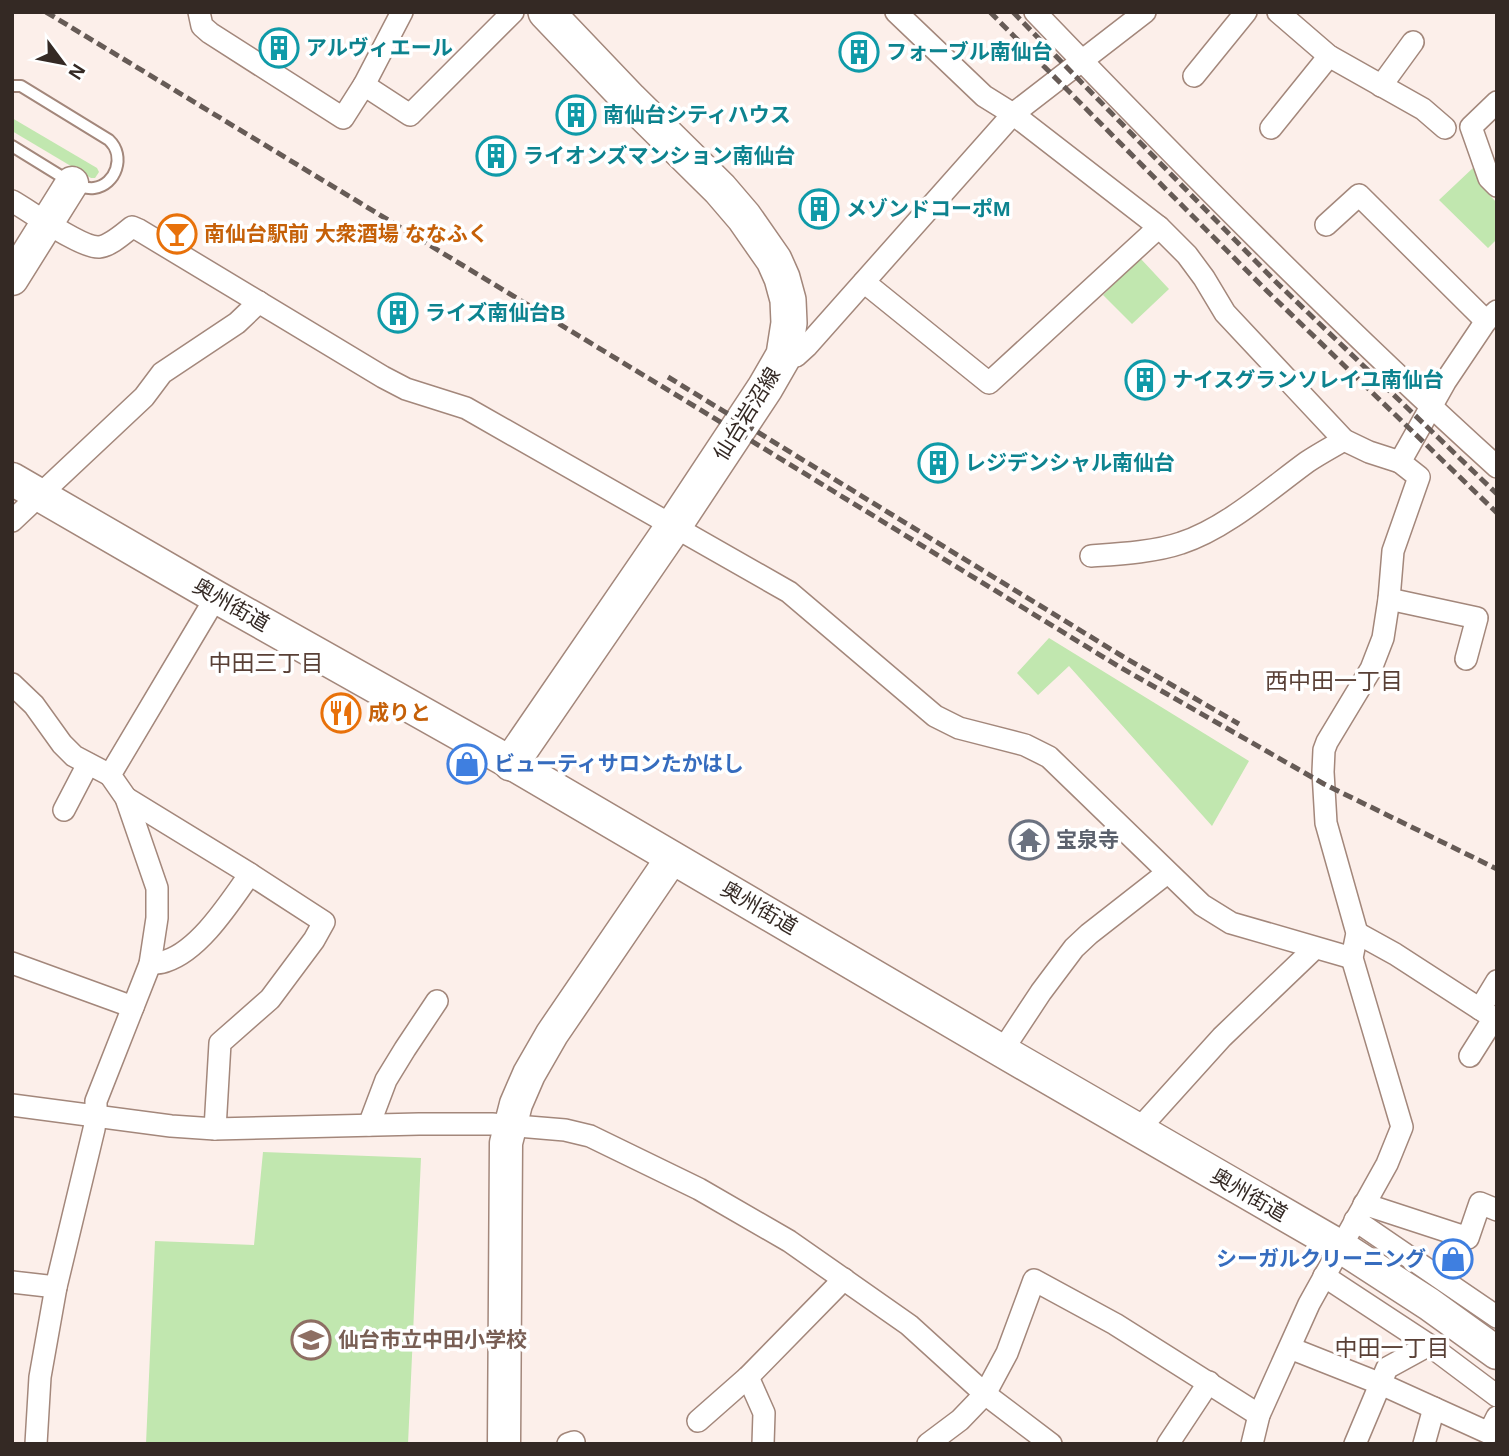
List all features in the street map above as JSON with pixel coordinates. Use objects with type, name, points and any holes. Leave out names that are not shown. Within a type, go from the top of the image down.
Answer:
[{"type":"main road","name":"仙台岩沼線","points":[[511,763],[737,432],[784,355],[789,323],[788,300],[782,278],[758,236],[720,189],[546,12]]},
{"type":"main road","points":[[12,279],[72,183]]},
{"type":"main road","name":"奥州街道","points":[[12,479],[511,763],[1138,1130],[1353,1224],[1429,1304],[1497,1353]]},
{"type":"main road","points":[[503,1444],[506,1143],[516,1104],[529,1074],[552,1034],[672,858]]},
{"type":"street","points":[[199,12],[202,26],[210,33],[343,118],[364,85],[402,12]]},
{"type":"street","points":[[364,85],[410,115],[513,12]]},
{"type":"street","points":[[896,12],[984,96],[1013,114],[1158,227],[1187,255],[1225,313],[1344,440],[1400,462],[1419,477],[1393,551],[1383,638],[1371,669],[1327,743],[1323,772],[1326,823],[1357,933],[1352,958],[1402,1127],[1387,1164],[1309,1304],[1259,1415],[1252,1444]]},
{"type":"street","points":[[1035,12],[1187,170],[1430,407],[1497,467]]},
{"type":"street","points":[[784,355],[796,356],[807,346],[1013,114],[1145,12]]},
{"type":"street","points":[[1194,76],[1246,12]]},
{"type":"street","points":[[1278,12],[1329,56],[1423,109],[1445,128]]},
{"type":"street","points":[[1381,86],[1413,42]]},
{"type":"street","points":[[1271,128],[1329,56]]},
{"type":"street","points":[[1497,102],[1471,127],[1489,178],[1497,186]]},
{"type":"street","points":[[1326,225],[1359,195],[1492,316],[1445,382],[1400,462]]},
{"type":"street","points":[[12,201],[83,243],[100,247],[132,227],[139,230],[383,377],[406,389],[466,408],[789,592],[935,716],[959,728],[1025,745],[1049,757],[1202,905],[1231,922],[1352,958]]},
{"type":"street","points":[[864,282],[989,383],[1158,227]]},
{"type":"street","points":[[12,522],[144,397],[162,373],[237,323],[259,302]]},
{"type":"street","points":[[1091,556],[1181,544],[1211,530],[1309,460],[1344,440]]},
{"type":"street","points":[[110,775],[216,597]]},
{"type":"street","points":[[1389,599],[1477,618],[1466,659]]},
{"type":"street","points":[[12,684],[34,705],[62,744],[74,756],[110,775],[126,798],[156,888],[157,918],[150,964],[96,1101],[96,1116],[56,1287],[40,1377],[36,1444]]},
{"type":"street","points":[[64,810],[88,765]]},
{"type":"street","points":[[126,798],[324,922],[314,940],[270,999],[220,1043],[215,1129]]},
{"type":"street","points":[[1002,1051],[1074,948],[1167,873]]},
{"type":"street","points":[[150,964],[168,961],[188,949],[215,922],[250,874]]},
{"type":"street","points":[[1357,933],[1395,954],[1490,1016]]},
{"type":"street","points":[[1138,1130],[1222,1037],[1315,948]]},
{"type":"street","points":[[12,963],[133,1007]]},
{"type":"street","points":[[1470,1056],[1490,1016],[1497,981]]},
{"type":"street","points":[[369,1125],[386,1080],[437,1001]]},
{"type":"street","points":[[12,1105],[171,1126],[215,1129],[510,1125],[565,1130],[590,1136],[699,1189],[789,1241],[909,1325],[985,1394],[1051,1444]]},
{"type":"street","points":[[1353,1224],[1468,1238],[1480,1203],[1497,1210]]},
{"type":"street","points":[[1353,1224],[1497,1317]]},
{"type":"street","points":[[1324,1276],[1429,1345],[1497,1396]]},
{"type":"street","points":[[698,1421],[748,1377],[844,1279]]},
{"type":"street","points":[[928,1444],[960,1420],[985,1394],[1007,1353],[1034,1280],[1115,1324],[1259,1415]]},
{"type":"street","points":[[12,1282],[56,1287]]},
{"type":"street","points":[[1355,1444],[1387,1368],[1429,1345]]},
{"type":"street","points":[[1290,1348],[1381,1384],[1489,1433],[1497,1416]]},
{"type":"street","points":[[748,1377],[764,1413],[763,1444]]},
{"type":"street","points":[[1168,1444],[1209,1382]]},
{"type":"street","points":[[1424,1444],[1434,1408]]},
{"type":"lane","points":[[12,86],[20,86],[109,140],[115,145],[119,155],[118,166],[103,185],[83,188],[12,146]]},
{"type":"green space","points":[[12,118],[97,168],[99,172],[95,178],[12,131]]},
{"type":"green space","points":[[1474,167],[1482,187],[1497,203],[1497,239],[1488,248],[1439,200]]},
{"type":"green space","points":[[1140,258],[1169,289],[1132,324],[1103,295]]},
{"type":"green space","points":[[1049,638],[1249,761],[1212,826],[1069,666],[1038,695],[1017,673]]},
{"type":"green space","name":"仙台市立中田小学校","points":[[263,1152],[421,1158],[408,1444],[146,1444],[155,1241],[254,1245]]},
{"type":"railway","points":[[46,12],[1118,666],[1324,784],[1497,869]]},
{"type":"railway","points":[[990,12],[1267,291],[1497,513]]},
{"type":"railway","points":[[1013,12],[1275,281],[1497,494]]},
{"type":"railway","points":[[668,377],[1122,656],[1239,724]]},
{"type":"place","name":"アルヴィエール","points":[[279,48]]},
{"type":"place","name":"フォーブル南仙台","points":[[859,52]]},
{"type":"place","name":"南仙台シティハウス","points":[[576,115]]},
{"type":"place","name":"ライオンズマンション南仙台","points":[[496,156]]},
{"type":"place","name":"メゾンドコーポM","points":[[819,209]]},
{"type":"place","name":"南仙台駅前 大衆酒場 ななふく","points":[[177,234]]},
{"type":"place","name":"ライズ南仙台B","points":[[398,313]]},
{"type":"place","name":"ナイスグランソレイユ南仙台","points":[[1145,380]]},
{"type":"place","name":"レジデンシャル南仙台","points":[[938,463]]},
{"type":"place","name":"成りと","points":[[341,713]]},
{"type":"place","name":"ビューティサロンたかはし","points":[[467,764]]},
{"type":"place","name":"宝泉寺","points":[[1029,840]]},
{"type":"place","name":"シーガルクリーニング","points":[[1453,1259]]},
{"type":"place","name":"仙台市立中田小学校","points":[[311,1340]]},
{"type":"district","name":"中田三丁目","points":[[266,663]]},
{"type":"district","name":"西中田一丁目","points":[[1334,681]]},
{"type":"district","name":"中田一丁目","points":[[1392,1348]]}]
